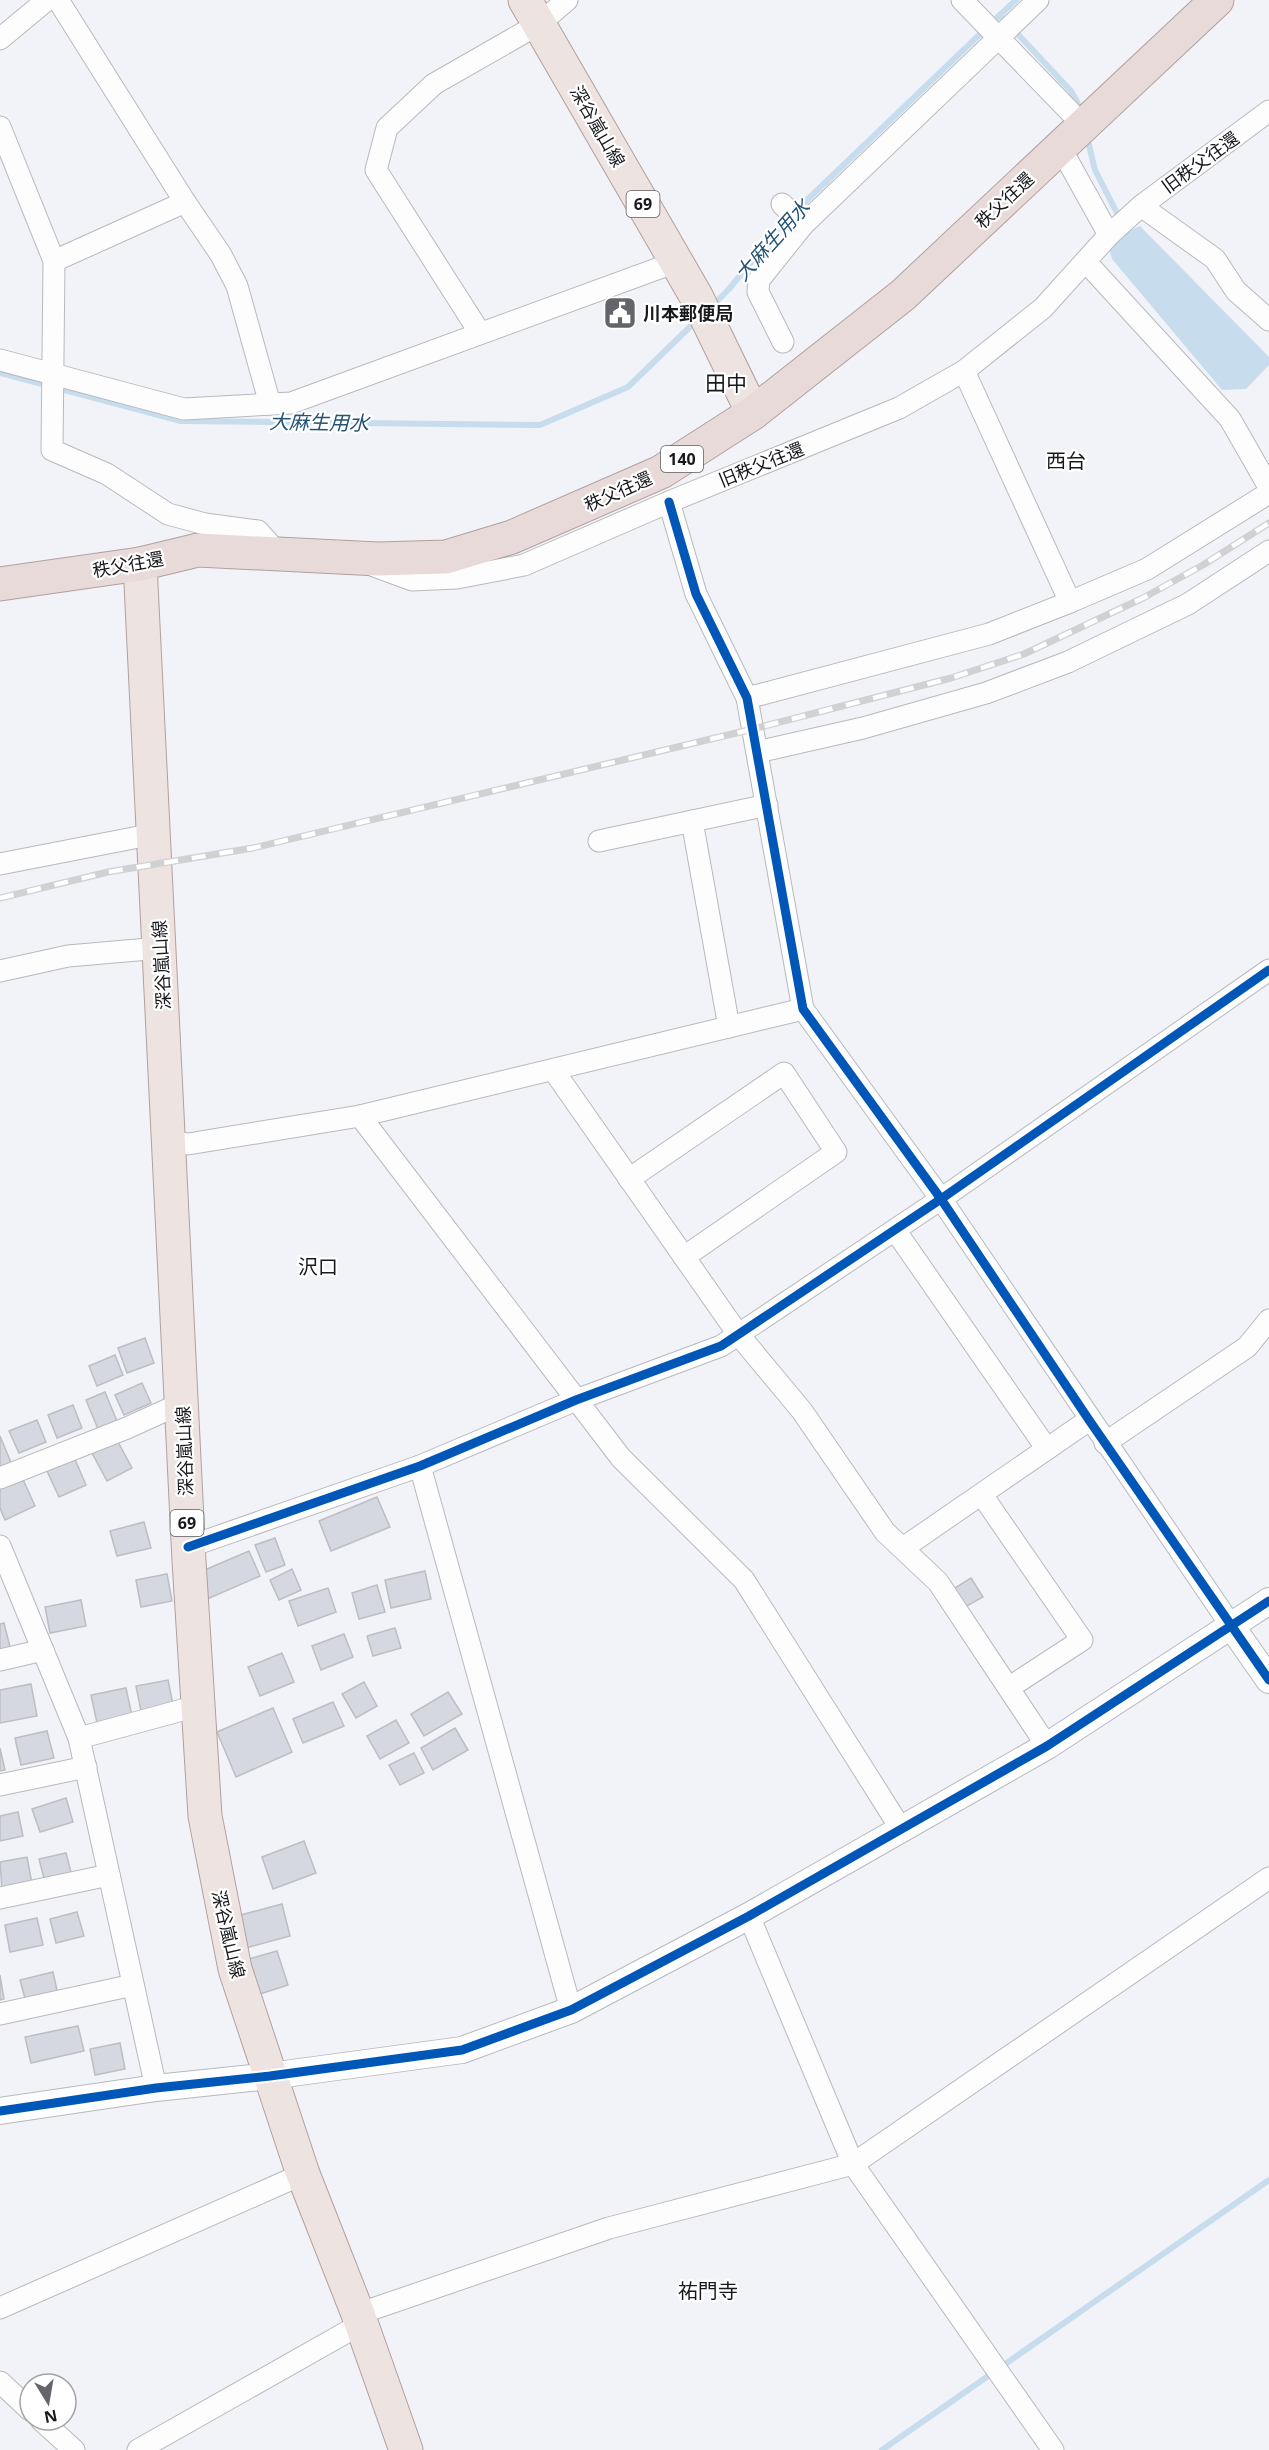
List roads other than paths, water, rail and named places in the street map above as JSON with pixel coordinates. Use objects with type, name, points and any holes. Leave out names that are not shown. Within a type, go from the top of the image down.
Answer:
[{"type":"highway","name":"秩父往還","points":[[0,584],[140,564],[198,549],[378,559],[446,557],[512,537],[661,472],[753,412],[903,295],[1217,0]]},
{"type":"main road","name":"深谷嵐山線","points":[[532,12],[696,296],[753,412]]},
{"type":"main road","name":"深谷嵐山線","points":[[140,564],[188,1547],[207,1828],[235,1969],[303,2174],[360,2319],[406,2450]]},
{"type":"street","points":[[0,39],[47,0]]},
{"type":"street","points":[[58,0],[221,255],[237,286],[270,404]]},
{"type":"street","points":[[480,333],[376,170],[387,128],[434,84],[532,12],[567,0]]},
{"type":"street","points":[[962,0],[999,29],[1125,220],[1215,259],[1236,291],[1269,320]]},
{"type":"street","points":[[783,342],[758,292],[759,280],[792,214],[999,29],[1038,0]]},
{"type":"street","name":"旧秩父往還","points":[[352,557],[412,580],[457,579],[524,565],[669,502],[899,408],[964,371],[1043,308],[1125,220],[1269,111]]},
{"type":"street","points":[[0,127],[54,261],[51,374],[52,450],[107,474],[168,514],[206,524],[258,531],[277,552]]},
{"type":"street","points":[[54,261],[185,202]]},
{"type":"street","points":[[0,360],[184,410],[291,403],[676,262]]},
{"type":"street","points":[[1086,262],[1230,418],[1269,487]]},
{"type":"street","points":[[964,371],[1070,602]]},
{"type":"street","points":[[747,698],[989,634],[1147,569],[1269,493]]},
{"type":"street","points":[[669,502],[696,594],[747,698],[802,1009],[941,1199],[1089,1420],[1269,1680]]},
{"type":"street","points":[[757,753],[863,728],[986,693],[1068,662],[1129,635],[1188,604],[1269,551]]},
{"type":"street","points":[[599,841],[766,805]]},
{"type":"street","points":[[692,821],[729,1027]]},
{"type":"street","points":[[0,864],[154,834]]},
{"type":"street","points":[[0,971],[68,956],[160,948]]},
{"type":"street","points":[[188,1547],[420,1466],[576,1400],[721,1346],[941,1199],[1269,970]]},
{"type":"street","points":[[169,1141],[188,1144],[360,1116],[554,1071],[802,1009]]},
{"type":"street","points":[[554,1071],[738,1334],[802,1410],[885,1532],[938,1582],[1010,1687],[1047,1746]]},
{"type":"street","points":[[628,1179],[784,1072],[836,1152],[684,1257]]},
{"type":"street","points":[[360,1116],[621,1458],[744,1580],[901,1829]]},
{"type":"street","points":[[895,1230],[1047,1449]]},
{"type":"street","points":[[1105,1443],[1247,1347],[1269,1320]]},
{"type":"street","points":[[0,1478],[127,1428],[182,1402]]},
{"type":"street","points":[[903,1548],[1089,1420]]},
{"type":"street","points":[[420,1466],[571,2010]]},
{"type":"street","points":[[982,1495],[1083,1640],[1010,1687]]},
{"type":"street","points":[[0,1546],[7,1585],[43,1650],[79,1738],[156,2088]]},
{"type":"street","points":[[0,2111],[156,2088],[270,2076],[462,2050],[571,2010],[749,1916],[1047,1746],[1269,1601]]},
{"type":"street","points":[[0,1660],[43,1650]]},
{"type":"street","points":[[79,1738],[197,1706]]},
{"type":"street","points":[[0,1785],[86,1767]]},
{"type":"street","points":[[0,1899],[109,1875]]},
{"type":"street","points":[[138,2450],[360,2319],[609,2228],[853,2164],[1269,1878]]},
{"type":"street","points":[[749,1916],[853,2164],[1053,2450]]},
{"type":"street","points":[[0,2014],[133,1985]]},
{"type":"street","points":[[0,2308],[303,2174]]},
{"type":"street","points":[[0,2382],[18,2399]]},
{"type":"street","points":[[54,2432],[74,2450]]},
{"type":"water","points":[[1140,226],[1269,357],[1269,365],[1246,389],[1222,390],[1112,259],[1109,249],[1127,232]]},
{"type":"waterway","points":[[1000,15],[1016,0]]},
{"type":"waterway","name":"大麻生用水","points":[[711,307],[729,289],[783,223],[1000,15],[1071,91],[1080,113]]},
{"type":"waterway","name":"大麻生用水","points":[[1087,137],[1095,170],[1120,219]]},
{"type":"waterway","name":"大麻生用水","points":[[0,373],[181,421],[540,425],[628,387],[697,320]]},
{"type":"waterway","points":[[882,2450],[1269,2180]]},
{"type":"railway","points":[[0,898],[108,872],[253,848],[753,729],[951,678],[1024,654],[1143,598],[1203,565],[1269,523]]},
{"type":"place","name":"川本郵便局","points":[[620,313]]},
{"type":"district","name":"田中","points":[[726,383]]},
{"type":"district","name":"西台","points":[[1066,460]]},
{"type":"district","name":"沢口","points":[[318,1266]]},
{"type":"district","name":"祐門寺","points":[[708,2290]]}]
